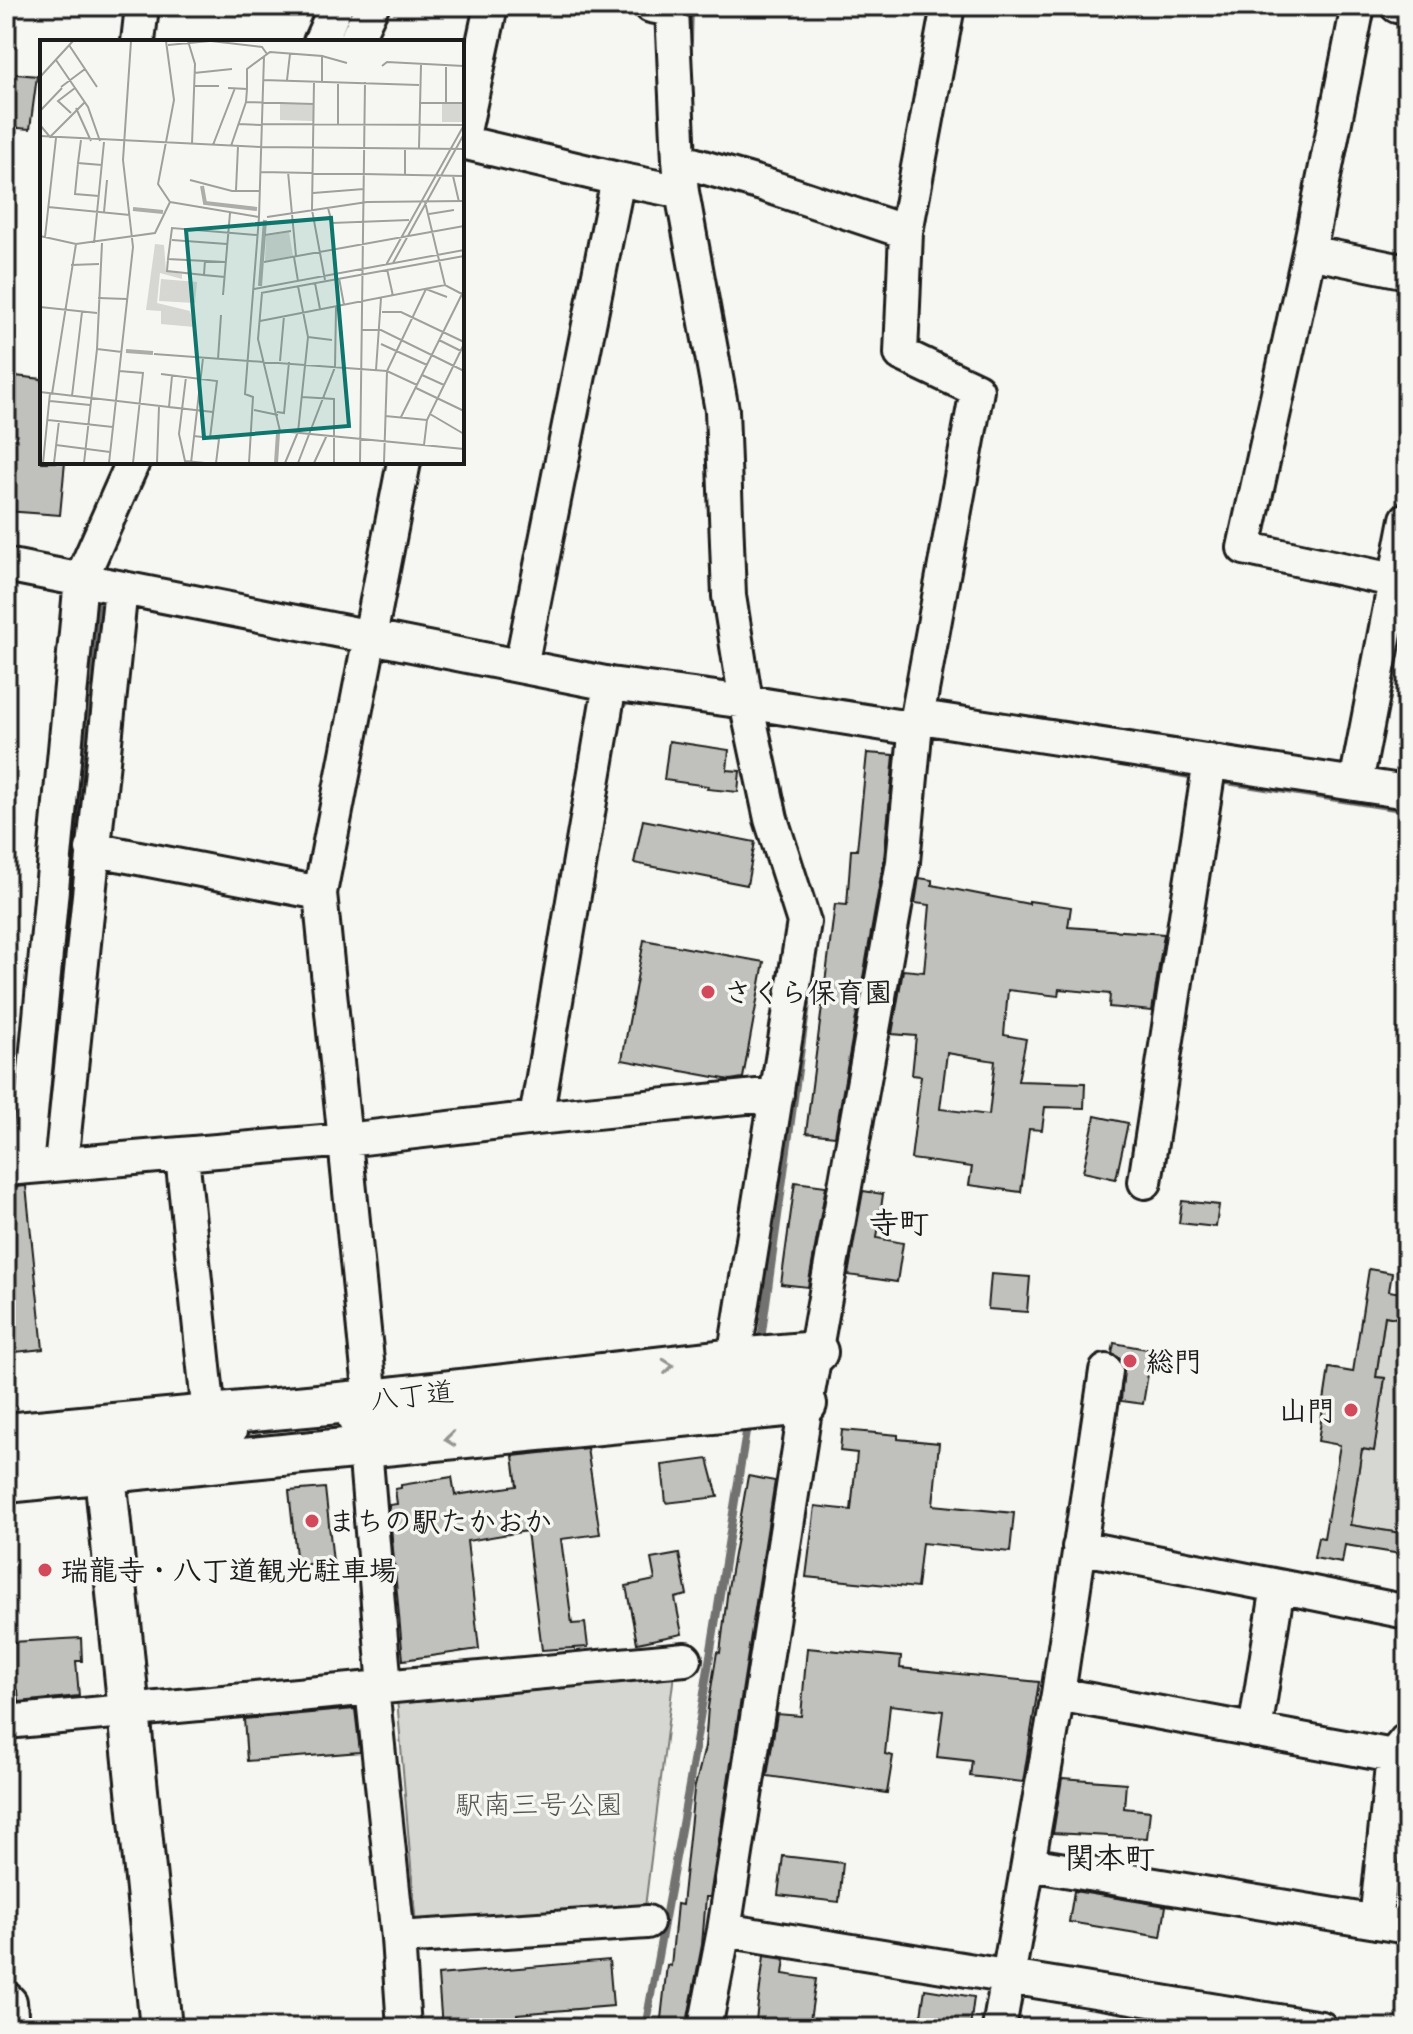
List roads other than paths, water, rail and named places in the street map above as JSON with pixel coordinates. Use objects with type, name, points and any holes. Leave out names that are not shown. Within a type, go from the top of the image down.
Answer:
[{"type":"street","points":[[138,40],[142,6]]},
{"type":"street","points":[[321,40],[336,6]]},
{"type":"street","points":[[356,40],[372,6]]},
{"type":"street","points":[[464,132],[491,6]]},
{"type":"street","points":[[651,6],[672,10],[682,192],[722,410],[729,596],[746,702],[771,819],[804,922],[734,1359]]},
{"type":"street","points":[[705,2028],[724,1930],[811,1379],[903,862],[916,723],[977,390],[901,354],[906,232],[948,6]]},
{"type":"street","points":[[1358,6],[1309,252],[1244,548],[1400,582]]},
{"type":"street","points":[[1397,6],[1407,8]]},
{"type":"street","points":[[464,141],[682,192]]},
{"type":"street","points":[[679,160],[906,232]]},
{"type":"street","points":[[521,666],[618,179]]},
{"type":"street","points":[[1309,252],[1407,272]]},
{"type":"street","points":[[132,464],[83,579],[16,1168],[182,1156],[777,1094]]},
{"type":"street","points":[[371,1400],[320,893],[404,464]]},
{"type":"street","points":[[1356,783],[1400,582],[1407,519]]},
{"type":"street","points":[[6,565],[610,684],[897,726],[927,718],[1407,792]]},
{"type":"street","points":[[61,1164],[120,588]]},
{"type":"street","points":[[536,1118],[610,684]]},
{"type":"street","points":[[1145,1182],[1210,761]]},
{"type":"street","points":[[92,849],[320,893]]},
{"type":"street","points":[[182,1156],[209,1415]]},
{"type":"street","name":"八丁道","points":[[6,1434],[371,1400],[734,1359],[811,1379]]},
{"type":"street","points":[[999,2028],[1058,1694],[1106,1371]]},
{"type":"street","points":[[6,1457],[234,1432],[811,1379]]},
{"type":"street","name":"八丁道","points":[[6,1482],[365,1448],[811,1379]]},
{"type":"street","points":[[104,1425],[105,1471],[161,2028]]},
{"type":"street","points":[[365,1448],[404,2028]]},
{"type":"street","points":[[1079,1547],[1407,1612]]},
{"type":"street","points":[[1255,1731],[1278,1586]]},
{"type":"street","points":[[6,1722],[685,1659]]},
{"type":"street","points":[[1029,1864],[1392,1924],[1400,1747],[1255,1731],[1058,1694]]},
{"type":"street","points":[[398,1938],[647,1922]]},
{"type":"street","points":[[724,1930],[1321,2028]]},
{"type":"street","points":[[6,1998],[10,2002],[12,2028]]},
{"type":"waterway","points":[[689,41],[690,6]]},
{"type":"waterway","points":[[47,1113],[102,590]]},
{"type":"waterway","points":[[1155,769],[1201,777]]},
{"type":"waterway","points":[[1214,779],[1407,809]]},
{"type":"waterway","points":[[760,1347],[807,1004]]},
{"type":"waterway","points":[[645,2028],[690,1780],[748,1420]]},
{"type":"place","name":"さくら保育園","points":[[708,992]]},
{"type":"place","name":"総門","points":[[1130,1361]]},
{"type":"place","name":"山門","points":[[1351,1410]]},
{"type":"place","name":"まちの駅たかおか","points":[[312,1521]]},
{"type":"place","name":"瑞龍寺・八丁道観光駐車場","points":[[45,1570]]},
{"type":"district","name":"寺町","points":[[899,1222]]},
{"type":"district","name":"関本町","points":[[1110,1857]]},
{"type":"park label","name":"駅南三号公園","points":[[539,1804]]}]
